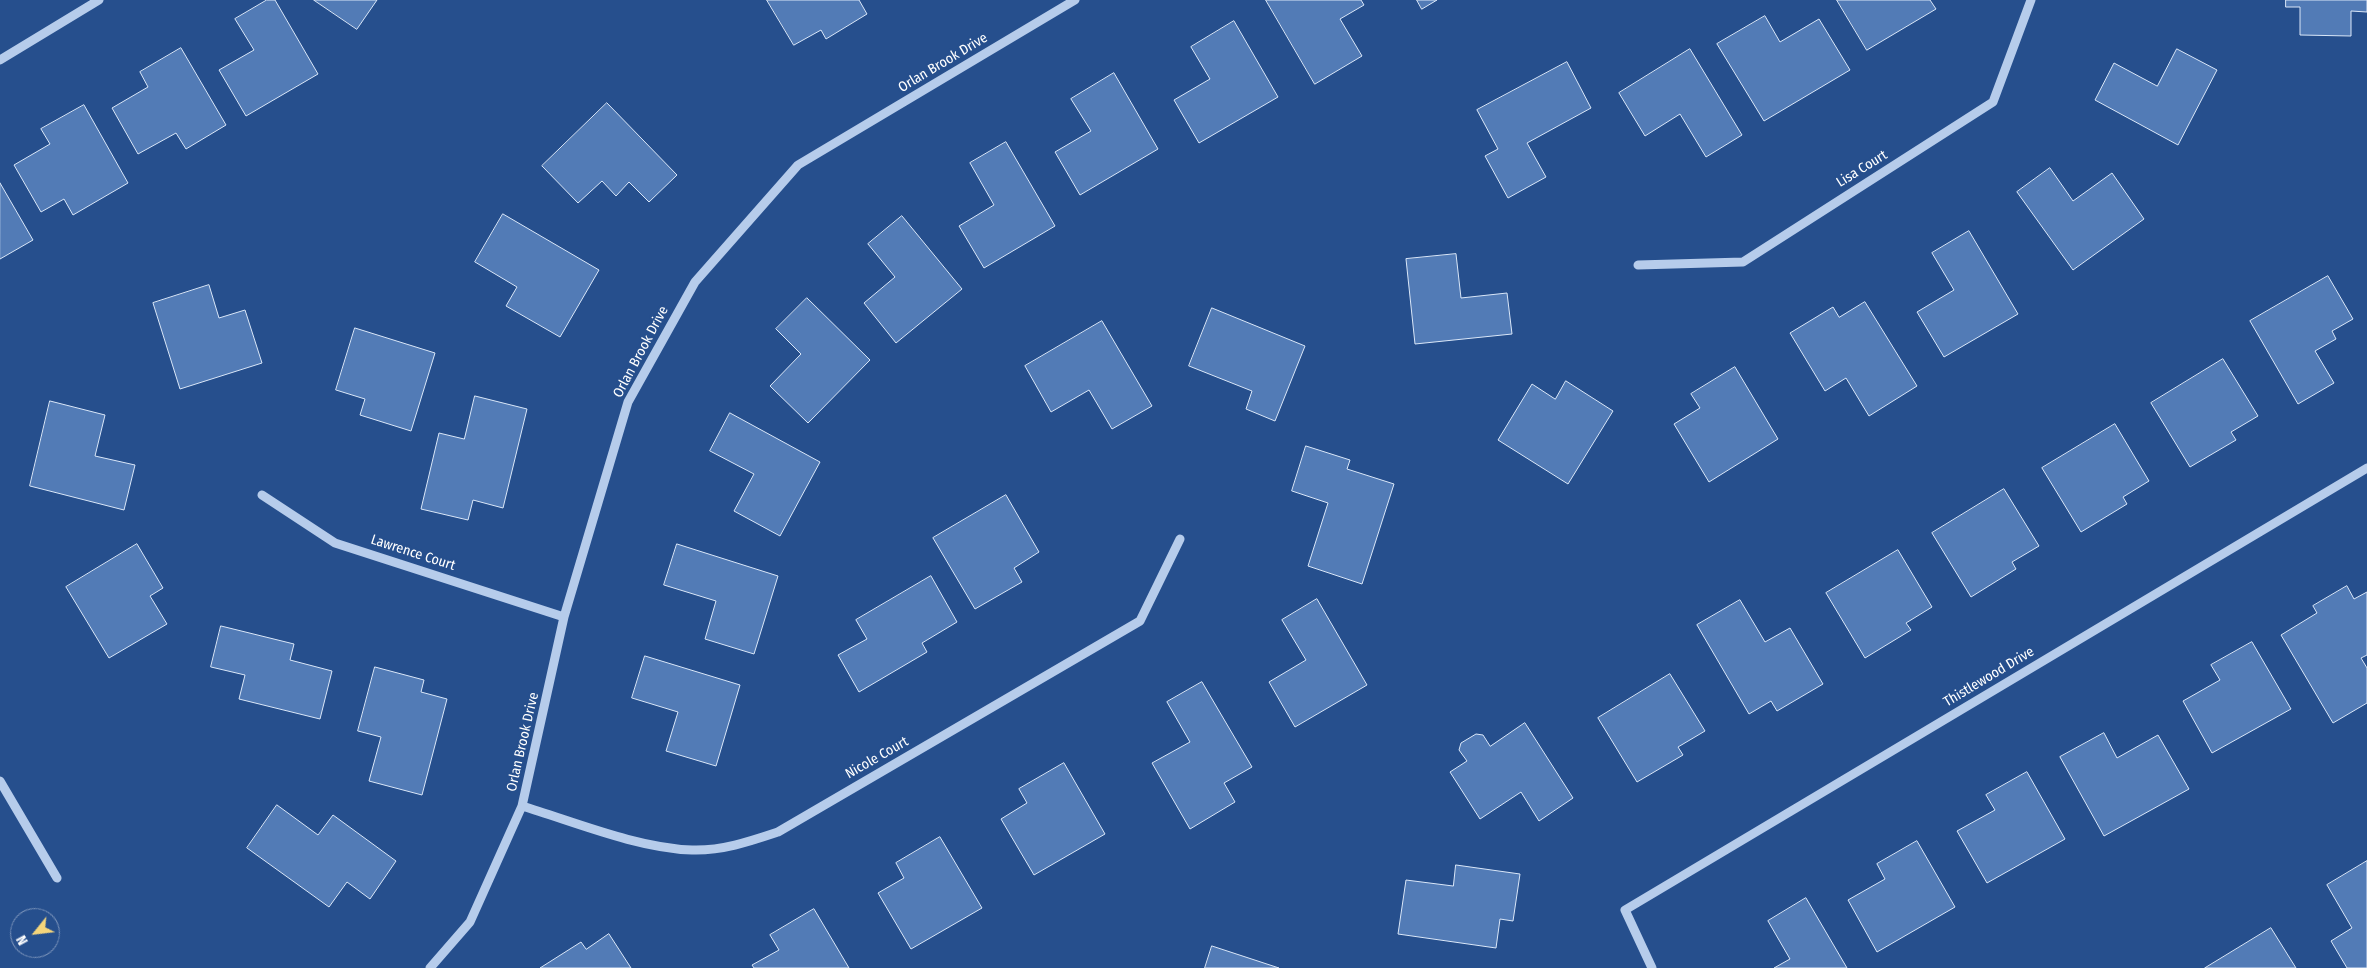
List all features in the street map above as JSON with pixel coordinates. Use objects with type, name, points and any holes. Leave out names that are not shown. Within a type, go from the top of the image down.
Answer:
[{"type":"street","points":[[0,60],[99,0]]},
{"type":"street","name":"Orlan Brook Drive","points":[[430,968],[470,922],[522,806],[564,617],[628,402],[695,282],[798,165],[1075,0]]},
{"type":"street","name":"Lisa Court","points":[[1638,265],[1742,262],[1994,102],[2032,0]]},
{"type":"street","name":"Thistlewood Drive","points":[[1652,968],[1625,910],[2367,468]]},
{"type":"street","name":"Lawrence Court","points":[[262,495],[335,543],[564,617]]},
{"type":"street","name":"Nicole Court","points":[[522,806],[640,842],[693,850],[738,845],[778,832],[1140,621],[1180,539]]},
{"type":"street","points":[[0,781],[58,878]]},
{"type":"building","points":[[267,0],[275,0],[318,74],[246,116],[219,70],[254,50],[235,19]]},
{"type":"building","points":[[314,0],[377,0],[357,29]]},
{"type":"building","points":[[767,0],[859,0],[867,14],[826,39],[821,30],[794,45]]},
{"type":"building","points":[[1266,0],[1361,0],[1364,5],[1340,19],[1362,56],[1315,84]]},
{"type":"building","points":[[1417,0],[1437,0],[1422,9]]},
{"type":"building","points":[[1837,0],[1930,0],[1936,9],[1867,50]]},
{"type":"building","points":[[2286,0],[2367,0],[2367,12],[2351,11],[2351,36],[2300,35],[2300,7],[2286,7]]},
{"type":"building","points":[[1765,16],[1780,42],[1819,19],[1850,70],[1764,121],[1717,44]]},
{"type":"building","points":[[1234,21],[1278,97],[1199,143],[1174,100],[1210,79],[1191,47]]},
{"type":"building","points":[[181,48],[226,125],[186,149],[176,133],[138,154],[112,108],[148,87],[140,72]]},
{"type":"building","points":[[1690,49],[1742,135],[1706,157],[1680,114],[1645,136],[1619,93]]},
{"type":"building","points":[[2177,49],[2217,70],[2178,145],[2095,100],[2114,63],[2157,86]]},
{"type":"building","points":[[1567,62],[1591,108],[1527,143],[1546,177],[1508,198],[1485,156],[1498,149],[1477,110]]},
{"type":"building","points":[[1114,73],[1158,149],[1080,195],[1055,152],[1091,131],[1071,99]]},
{"type":"building","points":[[607,103],[677,175],[649,202],[629,182],[616,196],[602,181],[578,203],[542,166]]},
{"type":"building","points":[[84,105],[128,183],[73,215],[64,199],[41,212],[14,165],[50,144],[41,129]]},
{"type":"building","points":[[1006,142],[1055,226],[984,268],[959,226],[994,205],[970,163]]},
{"type":"building","points":[[2050,168],[2073,201],[2112,173],[2144,219],[2073,270],[2017,192]]},
{"type":"building","points":[[0,183],[33,240],[0,259]]},
{"type":"building","points":[[503,214],[599,270],[560,337],[506,306],[517,287],[475,262]]},
{"type":"building","points":[[902,216],[962,289],[896,343],[864,303],[895,277],[868,244]]},
{"type":"building","points":[[1969,231],[2018,314],[1944,357],[1917,312],[1954,290],[1932,253]]},
{"type":"building","points":[[1456,254],[1461,298],[1507,293],[1512,334],[1415,344],[1406,259]]},
{"type":"building","points":[[2328,276],[2353,319],[2332,331],[2336,339],[2315,351],[2334,383],[2298,404],[2250,321]]},
{"type":"building","points":[[209,285],[219,318],[245,310],[262,363],[180,389],[153,303]]},
{"type":"building","points":[[807,298],[870,360],[808,423],[770,386],[801,354],[776,329]]},
{"type":"building","points":[[1865,302],[1917,386],[1869,416],[1846,378],[1825,391],[1790,333],[1833,307],[1839,317]]},
{"type":"building","points":[[1212,308],[1305,346],[1275,421],[1246,409],[1252,391],[1189,366]]},
{"type":"building","points":[[1102,321],[1152,406],[1112,429],[1089,390],[1051,412],[1025,366]]},
{"type":"building","points":[[355,328],[435,353],[411,431],[360,415],[365,399],[336,390]]},
{"type":"building","points":[[2223,359],[2258,416],[2231,432],[2236,440],[2190,467],[2151,403]]},
{"type":"building","points":[[1735,367],[1778,439],[1709,482],[1674,424],[1700,408],[1691,394]]},
{"type":"building","points":[[1566,381],[1613,411],[1568,484],[1498,440],[1532,384],[1555,399]]},
{"type":"building","points":[[475,396],[527,409],[503,508],[473,500],[468,520],[421,509],[439,433],[464,439]]},
{"type":"building","points":[[50,401],[105,415],[95,456],[135,465],[124,510],[30,486]]},
{"type":"building","points":[[730,413],[820,462],[780,536],[734,511],[754,474],[710,451]]},
{"type":"building","points":[[2115,424],[2149,481],[2123,497],[2127,504],[2081,532],[2042,468]]},
{"type":"building","points":[[1306,446],[1350,460],[1347,469],[1394,484],[1362,584],[1308,566],[1328,503],[1292,491]]},
{"type":"building","points":[[2004,489],[2039,546],[2012,562],[2016,569],[1971,597],[1932,533]]},
{"type":"building","points":[[1006,495],[1039,552],[1014,568],[1022,582],[975,609],[933,538]]},
{"type":"building","points":[[137,544],[163,588],[150,596],[167,624],[109,658],[66,587]]},
{"type":"building","points":[[677,544],[778,576],[754,654],[705,639],[716,601],[664,585]]},
{"type":"building","points":[[1898,550],[1932,607],[1906,623],[1911,630],[1865,658],[1826,593]]},
{"type":"building","points":[[931,576],[957,622],[922,643],[927,652],[859,692],[838,655],[867,639],[856,620]]},
{"type":"building","points":[[2347,586],[2354,599],[2367,592],[2367,655],[2361,658],[2367,668],[2367,703],[2333,723],[2281,635],[2317,613],[2313,606]]},
{"type":"building","points":[[1317,599],[1367,685],[1295,727],[1269,682],[1306,660],[1282,620]]},
{"type":"building","points":[[1740,600],[1765,642],[1790,628],[1823,684],[1777,711],[1771,701],[1749,714],[1697,625]]},
{"type":"building","points":[[221,626],[294,644],[290,660],[332,671],[320,719],[239,699],[245,675],[211,667]]},
{"type":"building","points":[[2252,642],[2291,709],[2212,753],[2183,701],[2220,680],[2211,665]]},
{"type":"building","points":[[645,656],[740,685],[716,766],[666,751],[678,712],[632,698]]},
{"type":"building","points":[[375,667],[424,680],[421,692],[447,699],[422,795],[369,781],[381,737],[358,731]]},
{"type":"building","points":[[1670,674],[1705,731],[1678,747],[1683,755],[1637,782],[1598,718]]},
{"type":"building","points":[[1202,682],[1252,767],[1224,783],[1235,802],[1190,829],[1152,763],[1190,742],[1167,702]]},
{"type":"building","points":[[1525,723],[1573,798],[1539,821],[1521,792],[1480,819],[1450,772],[1467,761],[1459,750],[1461,743],[1476,734],[1483,735],[1490,746]]},
{"type":"building","points":[[2104,733],[2117,758],[2158,735],[2189,789],[2104,836],[2060,757]]},
{"type":"building","points":[[1064,763],[1105,834],[1034,875],[1001,819],[1027,803],[1019,789]]},
{"type":"building","points":[[2027,772],[2065,839],[1987,883],[1957,831],[1995,810],[1986,795]]},
{"type":"building","points":[[277,805],[318,835],[333,815],[396,861],[370,899],[347,882],[329,907],[247,848]]},
{"type":"building","points":[[940,837],[982,908],[911,949],[878,893],[904,878],[896,863]]},
{"type":"building","points":[[1917,841],[1955,907],[1877,952],[1848,900],[1885,879],[1877,864]]},
{"type":"building","points":[[2367,861],[2367,968],[2347,968],[2331,941],[2352,928],[2327,885]]},
{"type":"building","points":[[1456,865],[1520,874],[1513,921],[1500,919],[1496,948],[1398,934],[1406,880],[1453,886]]},
{"type":"building","points":[[1806,898],[1847,968],[1774,968],[1790,959],[1768,921]]},
{"type":"building","points":[[814,909],[849,968],[754,968],[752,965],[779,950],[770,935]]},
{"type":"building","points":[[2271,928],[2296,968],[2205,968]]},
{"type":"building","points":[[609,934],[631,968],[540,968],[581,942],[586,949]]},
{"type":"building","points":[[1212,946],[1279,968],[1205,968]]}]
